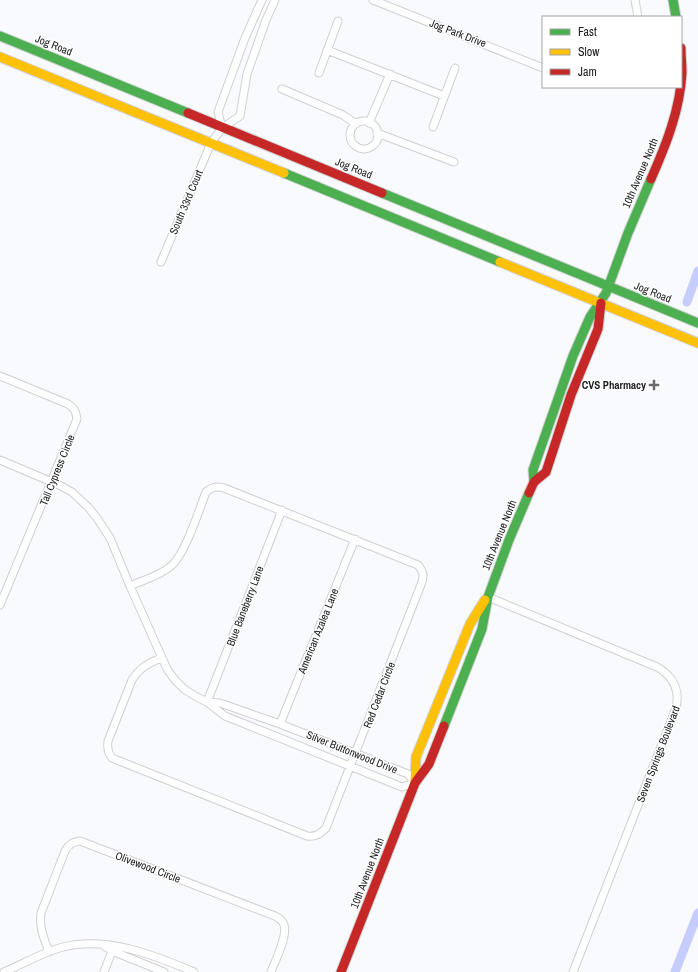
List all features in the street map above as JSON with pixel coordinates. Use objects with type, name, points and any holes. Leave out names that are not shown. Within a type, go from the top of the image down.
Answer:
[{"type":"main road","points":[[673,0],[676,16]]},
{"type":"main road","name":"Jog Road","points":[[0,36],[698,323]]},
{"type":"main road","points":[[0,57],[698,343]]},
{"type":"main road","name":"10th Avenue North","points":[[341,972],[415,783],[429,764],[482,630],[488,597],[509,540],[534,482],[533,470],[565,380],[589,319],[600,303],[608,286],[631,224],[674,124],[681,88]]},
{"type":"main road","name":"10th Avenue North","points":[[415,783],[416,756],[470,624],[488,597]]},
{"type":"street","points":[[222,128],[218,112],[262,0]]},
{"type":"street","points":[[211,143],[222,128],[240,116],[247,74],[266,20],[275,0]]},
{"type":"street","name":"Jog Park Drive","points":[[373,0],[542,68]]},
{"type":"street","points":[[635,0],[638,16]]},
{"type":"street","points":[[319,73],[338,21]]},
{"type":"street","points":[[328,50],[444,96]]},
{"type":"street","points":[[432,127],[455,68]]},
{"type":"street","points":[[369,122],[390,74]]},
{"type":"street","points":[[282,89],[342,115],[356,124]]},
{"type":"street","points":[[369,122],[373,125],[377,133],[376,142],[369,148],[360,148],[353,144],[350,135],[351,131],[356,124],[369,122]]},
{"type":"street","points":[[377,133],[454,162]]},
{"type":"street","name":"South 33rd Court","points":[[161,262],[211,143]]},
{"type":"street","name":"Tall Cypress Circle","points":[[0,376],[68,404],[73,407],[77,418],[0,606]]},
{"type":"street","name":"Silver Buttonwood Drive","points":[[0,460],[72,492],[97,518],[110,538],[161,658],[171,674],[184,689],[207,702],[225,716],[402,787],[415,783],[408,774],[280,724],[220,702],[207,702]]},
{"type":"street","name":"Red Cedar Circle","points":[[130,586],[165,570],[175,562],[182,551],[206,492],[211,488],[218,486],[418,565],[424,576],[326,828],[319,835],[313,837],[307,836],[112,758],[108,753],[108,741],[132,680],[135,675],[145,666],[161,658]]},
{"type":"street","name":"Blue Baneberry Lane","points":[[207,702],[282,510]]},
{"type":"street","name":"American Azalea Lane","points":[[280,724],[355,539]]},
{"type":"street","name":"Seven Springs Boulevard","points":[[488,597],[657,667],[668,674],[677,690],[678,696],[676,708],[573,972]]},
{"type":"street","name":"Olivewood Circle","points":[[50,952],[42,933],[40,919],[41,913],[68,845],[80,841],[281,919],[284,924],[285,933],[271,972]]},
{"type":"street","points":[[4,972],[50,952],[77,944],[117,946],[153,956],[190,971]]},
{"type":"street","points":[[103,945],[112,951],[164,972]]},
{"type":"street","points":[[104,972],[112,951]]},
{"type":"waterway","points":[[687,302],[698,271]]},
{"type":"waterway","points":[[675,972],[698,913]]},
{"type":"traffic: fast","points":[[673,0],[676,16]]},
{"type":"traffic: fast","points":[[0,36],[188,113]]},
{"type":"traffic: fast","points":[[284,173],[500,262]]},
{"type":"traffic: fast","points":[[534,482],[533,470],[573,356],[590,317],[606,293],[628,233],[651,179]]},
{"type":"traffic: fast","points":[[382,193],[698,323]]},
{"type":"traffic: fast","points":[[444,726],[482,629],[488,597],[509,540],[529,493]]},
{"type":"traffic: slow","points":[[0,57],[284,173]]},
{"type":"traffic: slow","points":[[500,262],[698,343]]},
{"type":"traffic: slow","points":[[415,783],[416,757],[470,624],[485,600]]},
{"type":"traffic: jam","points":[[651,179],[667,140],[681,88]]},
{"type":"traffic: jam","points":[[188,113],[382,193]]},
{"type":"traffic: jam","points":[[529,493],[534,482],[546,472],[571,395],[598,329],[601,303]]},
{"type":"traffic: jam","points":[[341,972],[415,783],[429,764],[444,726]]},
{"type":"place","name":"CVS Pharmacy","points":[[654,385]]}]
